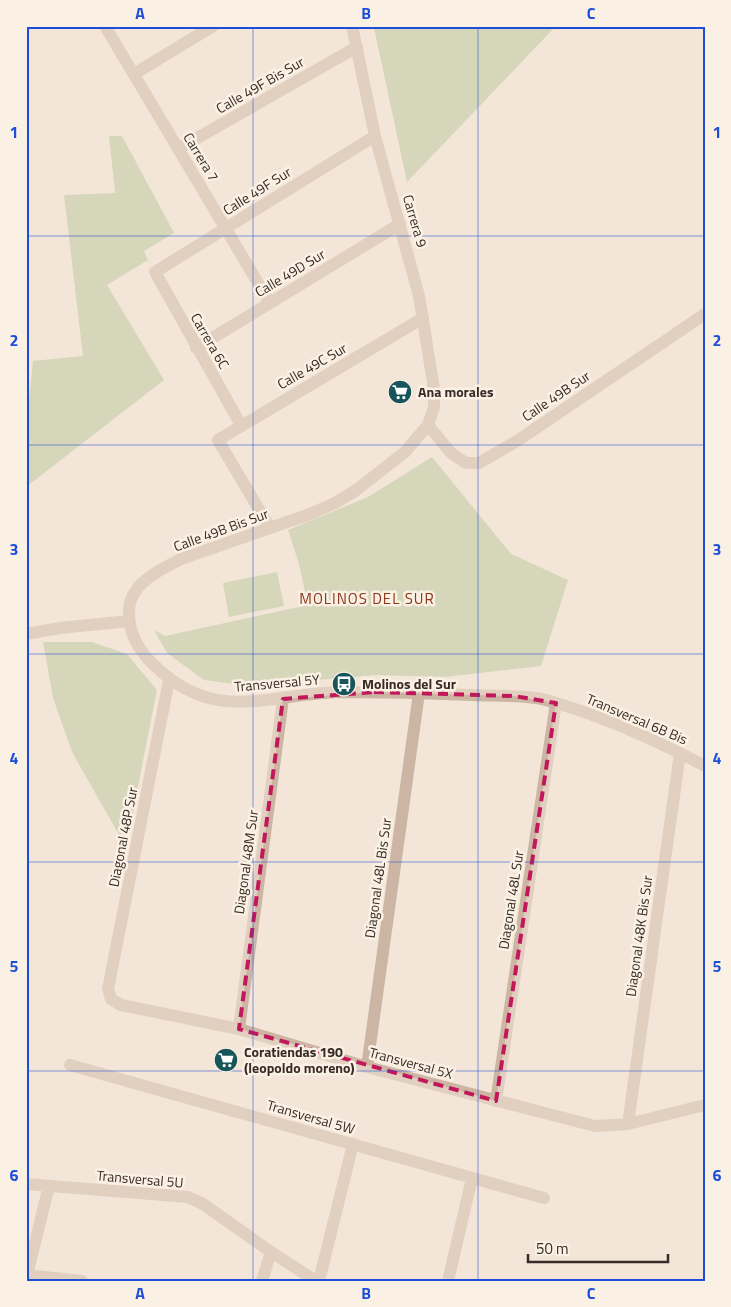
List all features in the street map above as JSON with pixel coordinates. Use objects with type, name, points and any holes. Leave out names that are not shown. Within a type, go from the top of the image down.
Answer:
[{"type":"street","name":"Carrera 7","points":[[105,26],[270,303]]},
{"type":"street","points":[[134,74],[213,26]]},
{"type":"street","name":"Carrera 9","points":[[352,26],[376,136],[413,270],[423,318],[434,389],[434,407],[428,425]]},
{"type":"street","name":"Calle 49F Bis Sur","points":[[178,149],[357,47]]},
{"type":"street","name":"Calle 49F Sur","points":[[155,272],[376,136]]},
{"type":"street","name":"Calle 49D Sur","points":[[196,348],[400,224]]},
{"type":"street","name":"Carrera 6C","points":[[155,272],[196,348],[242,425]]},
{"type":"street","name":"Calle 49B Sur","points":[[428,425],[451,453],[466,463],[479,463],[517,441],[705,314]]},
{"type":"street","name":"Calle 49C Sur","points":[[270,528],[218,440],[423,318]]},
{"type":"street","name":"Calle 49B Bis Sur","points":[[129,621],[128,607],[133,594],[142,582],[161,568],[336,503],[355,491],[405,452],[428,425]]},
{"type":"street","points":[[26,634],[60,628],[129,621]]},
{"type":"street","name":"Transversal 5Y","points":[[129,621],[132,635],[144,656],[169,680],[188,692],[225,702],[283,699],[336,692],[537,698],[556,703]]},
{"type":"street","name":"Diagonal 48P Sur","points":[[111,999],[108,989],[169,680]]},
{"type":"street","name":"Diagonal 48L Bis Sur","points":[[367,1067],[419,693]]},
{"type":"street","name":"Diagonal 48M Sur","points":[[239,1029],[283,699]]},
{"type":"street","name":"Transversal 6B Bis","points":[[556,703],[599,716],[705,766]]},
{"type":"street","name":"Diagonal 48L Sur","points":[[496,1101],[556,703]]},
{"type":"street","name":"Diagonal 48K Bis Sur","points":[[628,1124],[680,753]]},
{"type":"street","name":"Transversal 5X","points":[[111,999],[121,1005],[239,1029],[367,1067],[595,1126],[628,1124],[705,1105]]},
{"type":"street","name":"Transversal 5W","points":[[70,1065],[544,1198]]},
{"type":"street","points":[[317,1281],[353,1144]]},
{"type":"street","points":[[448,1281],[472,1178]]},
{"type":"street","name":"Transversal 5U","points":[[26,1184],[188,1198],[203,1204],[271,1252],[317,1281]]},
{"type":"street","points":[[49,1186],[27,1276],[82,1281]]},
{"type":"street","points":[[262,1281],[271,1252]]},
{"type":"highlighted area","points":[[374,692],[514,696],[556,703],[496,1101],[239,1029],[283,699]]},
{"type":"green space","points":[[379,26],[556,26],[407,182],[374,28]]},
{"type":"green space","points":[[109,136],[122,136],[174,233],[144,251],[148,260],[107,285],[164,380],[26,487],[26,431],[33,361],[83,356],[64,195],[115,193]]},
{"type":"green space","points":[[432,457],[511,554],[568,580],[541,666],[445,677],[376,675],[248,686],[204,680],[167,653],[154,630],[165,636],[308,605],[299,564],[288,530],[368,497]]},
{"type":"green space","points":[[277,572],[284,606],[229,617],[223,583]]},
{"type":"green space","points":[[43,642],[92,642],[127,654],[157,690],[126,847],[72,752],[53,698]]},
{"type":"place","name":"Ana morales","points":[[400,392]]},
{"type":"place","name":"Molinos del Sur","points":[[344,684]]},
{"type":"place","name":"Coratiendas 190 (leopoldo moreno)","points":[[226,1060]]},
{"type":"district","name":"MOLINOS DEL SUR","points":[[367,599]]}]
